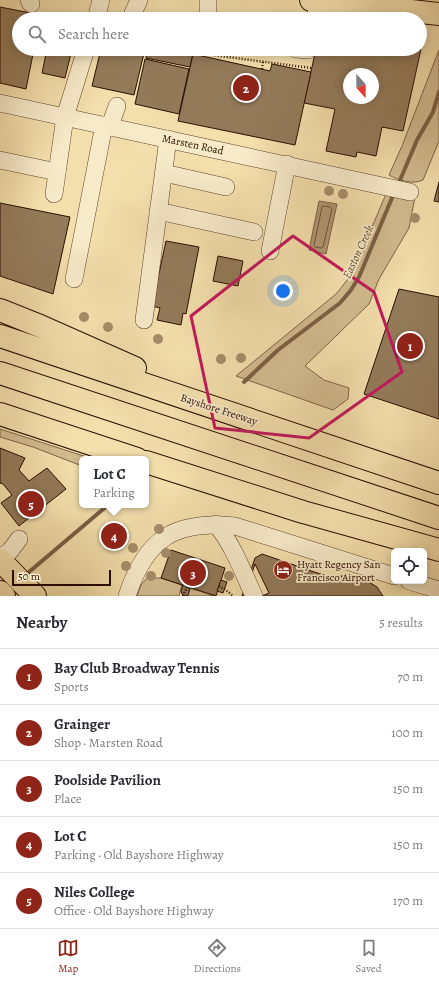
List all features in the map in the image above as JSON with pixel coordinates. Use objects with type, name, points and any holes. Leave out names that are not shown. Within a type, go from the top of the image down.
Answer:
[{"type":"main road","points":[[315,7],[404,12]]},
{"type":"main road","points":[[427,13],[439,14]]},
{"type":"main road","points":[[0,310],[40,326],[249,419]]},
{"type":"main road","name":"Bayshore Freeway","points":[[0,336],[439,482]]},
{"type":"main road","points":[[0,373],[439,518]]},
{"type":"main road","points":[[0,414],[128,456]]},
{"type":"main road","points":[[149,463],[303,512],[439,550]]},
{"type":"main road","points":[[0,559],[35,596]]},
{"type":"main road","points":[[0,592],[4,596]]},
{"type":"street","points":[[98,12],[102,0]]},
{"type":"street","points":[[208,0],[208,12]]},
{"type":"street","points":[[54,194],[65,117],[84,56]]},
{"type":"street","name":"Marsten Road","points":[[0,103],[385,185],[410,192]]},
{"type":"street","points":[[74,279],[107,126],[117,106]]},
{"type":"street","points":[[144,320],[168,139]]},
{"type":"street","points":[[0,160],[57,172]]},
{"type":"street","points":[[270,251],[287,164]]},
{"type":"street","points":[[164,173],[226,187]]},
{"type":"street","points":[[158,210],[254,232]]},
{"type":"street","points":[[127,596],[137,568],[148,552],[167,536],[192,526],[216,524],[235,526],[391,575]]},
{"type":"street","points":[[216,524],[224,535],[254,596]]},
{"type":"street","points":[[0,559],[10,551],[19,539]]},
{"type":"street","points":[[420,584],[439,590]]},
{"type":"path","points":[[220,56],[310,68]]},
{"type":"path","points":[[262,69],[263,62]]},
{"type":"path","points":[[219,586],[233,596]]},
{"type":"path","points":[[183,596],[186,587]]},
{"type":"highlighted area","points":[[293,236],[374,292],[402,372],[309,438],[215,428],[191,316]]},
{"type":"shaded area","points":[[439,50],[439,141],[423,180],[410,182],[397,179],[389,175],[402,146]]},
{"type":"shaded area","points":[[386,194],[415,197],[409,228],[379,279],[369,304],[305,366],[324,380],[349,388],[348,399],[333,410],[236,376],[336,294],[352,274]]},
{"type":"shaded area","points":[[0,429],[84,456],[79,456],[79,465],[33,447],[0,437]]},
{"type":"shaded area","points":[[147,578],[161,578],[182,585],[179,596],[137,596],[141,585]]},
{"type":"shaded area","points":[[190,588],[214,596],[185,596],[188,595]]},
{"type":"water","points":[[319,201],[337,204],[326,254],[309,250]]},
{"type":"building","points":[[0,7],[26,12],[12,12],[12,56],[33,56],[26,89],[0,83]]},
{"type":"building","points":[[46,56],[70,56],[65,78],[42,73]]},
{"type":"building","points":[[99,56],[143,56],[134,95],[92,86]]},
{"type":"building","points":[[146,56],[192,56],[190,67],[146,58]]},
{"type":"building","points":[[193,56],[202,56],[270,71],[272,64],[311,72],[295,145],[178,121]]},
{"type":"building","points":[[314,56],[419,56],[403,131],[382,127],[376,156],[357,152],[356,157],[326,151],[335,109],[304,103]]},
{"type":"building","points":[[145,59],[189,69],[179,114],[135,104]]},
{"type":"building","points":[[439,182],[439,202],[434,201]]},
{"type":"building","points":[[0,203],[70,217],[53,294],[0,276]]},
{"type":"building","points":[[166,241],[199,247],[186,314],[183,313],[181,325],[157,320],[160,308],[152,306]]},
{"type":"building","points":[[218,256],[243,261],[238,286],[213,281]]},
{"type":"building","points":[[399,289],[439,297],[439,419],[364,394]]},
{"type":"building","points":[[0,448],[25,458],[19,470],[29,481],[47,468],[66,489],[19,526],[1,503],[12,495],[3,484],[0,483]]},
{"type":"building","points":[[171,550],[225,568],[216,596],[161,578]]},
{"type":"building","name":"Hyatt Regency San Francisco Airport","points":[[262,554],[332,578],[347,575],[364,579],[377,587],[383,596],[262,596],[269,593],[255,564],[244,596],[242,596],[255,558]]},
{"type":"building","points":[[221,580],[227,582],[223,593],[217,591]]},
{"type":"building","points":[[183,585],[190,588],[188,595],[185,596],[181,591]]},
{"type":"waterway","name":"Easton Creek","points":[[398,185],[417,140],[433,112],[439,92]]},
{"type":"waterway","name":"Easton Creek","points":[[244,382],[278,350],[340,303],[351,290],[359,277],[394,193]]},
{"type":"waterway","name":"Easton Creek","points":[[29,572],[104,508]]},
{"type":"place","name":"Grainger","points":[[246,88]]},
{"type":"place","name":"Bay Club Broadway Tennis","points":[[410,346]]},
{"type":"place","name":"Niles College","points":[[31,504]]},
{"type":"place","name":"Lot C","points":[[114,536]]},
{"type":"place","name":"Hyatt Regency San Francisco Airport","points":[[283,570]]},
{"type":"place","name":"Poolside Pavilion","points":[[193,573]]}]
